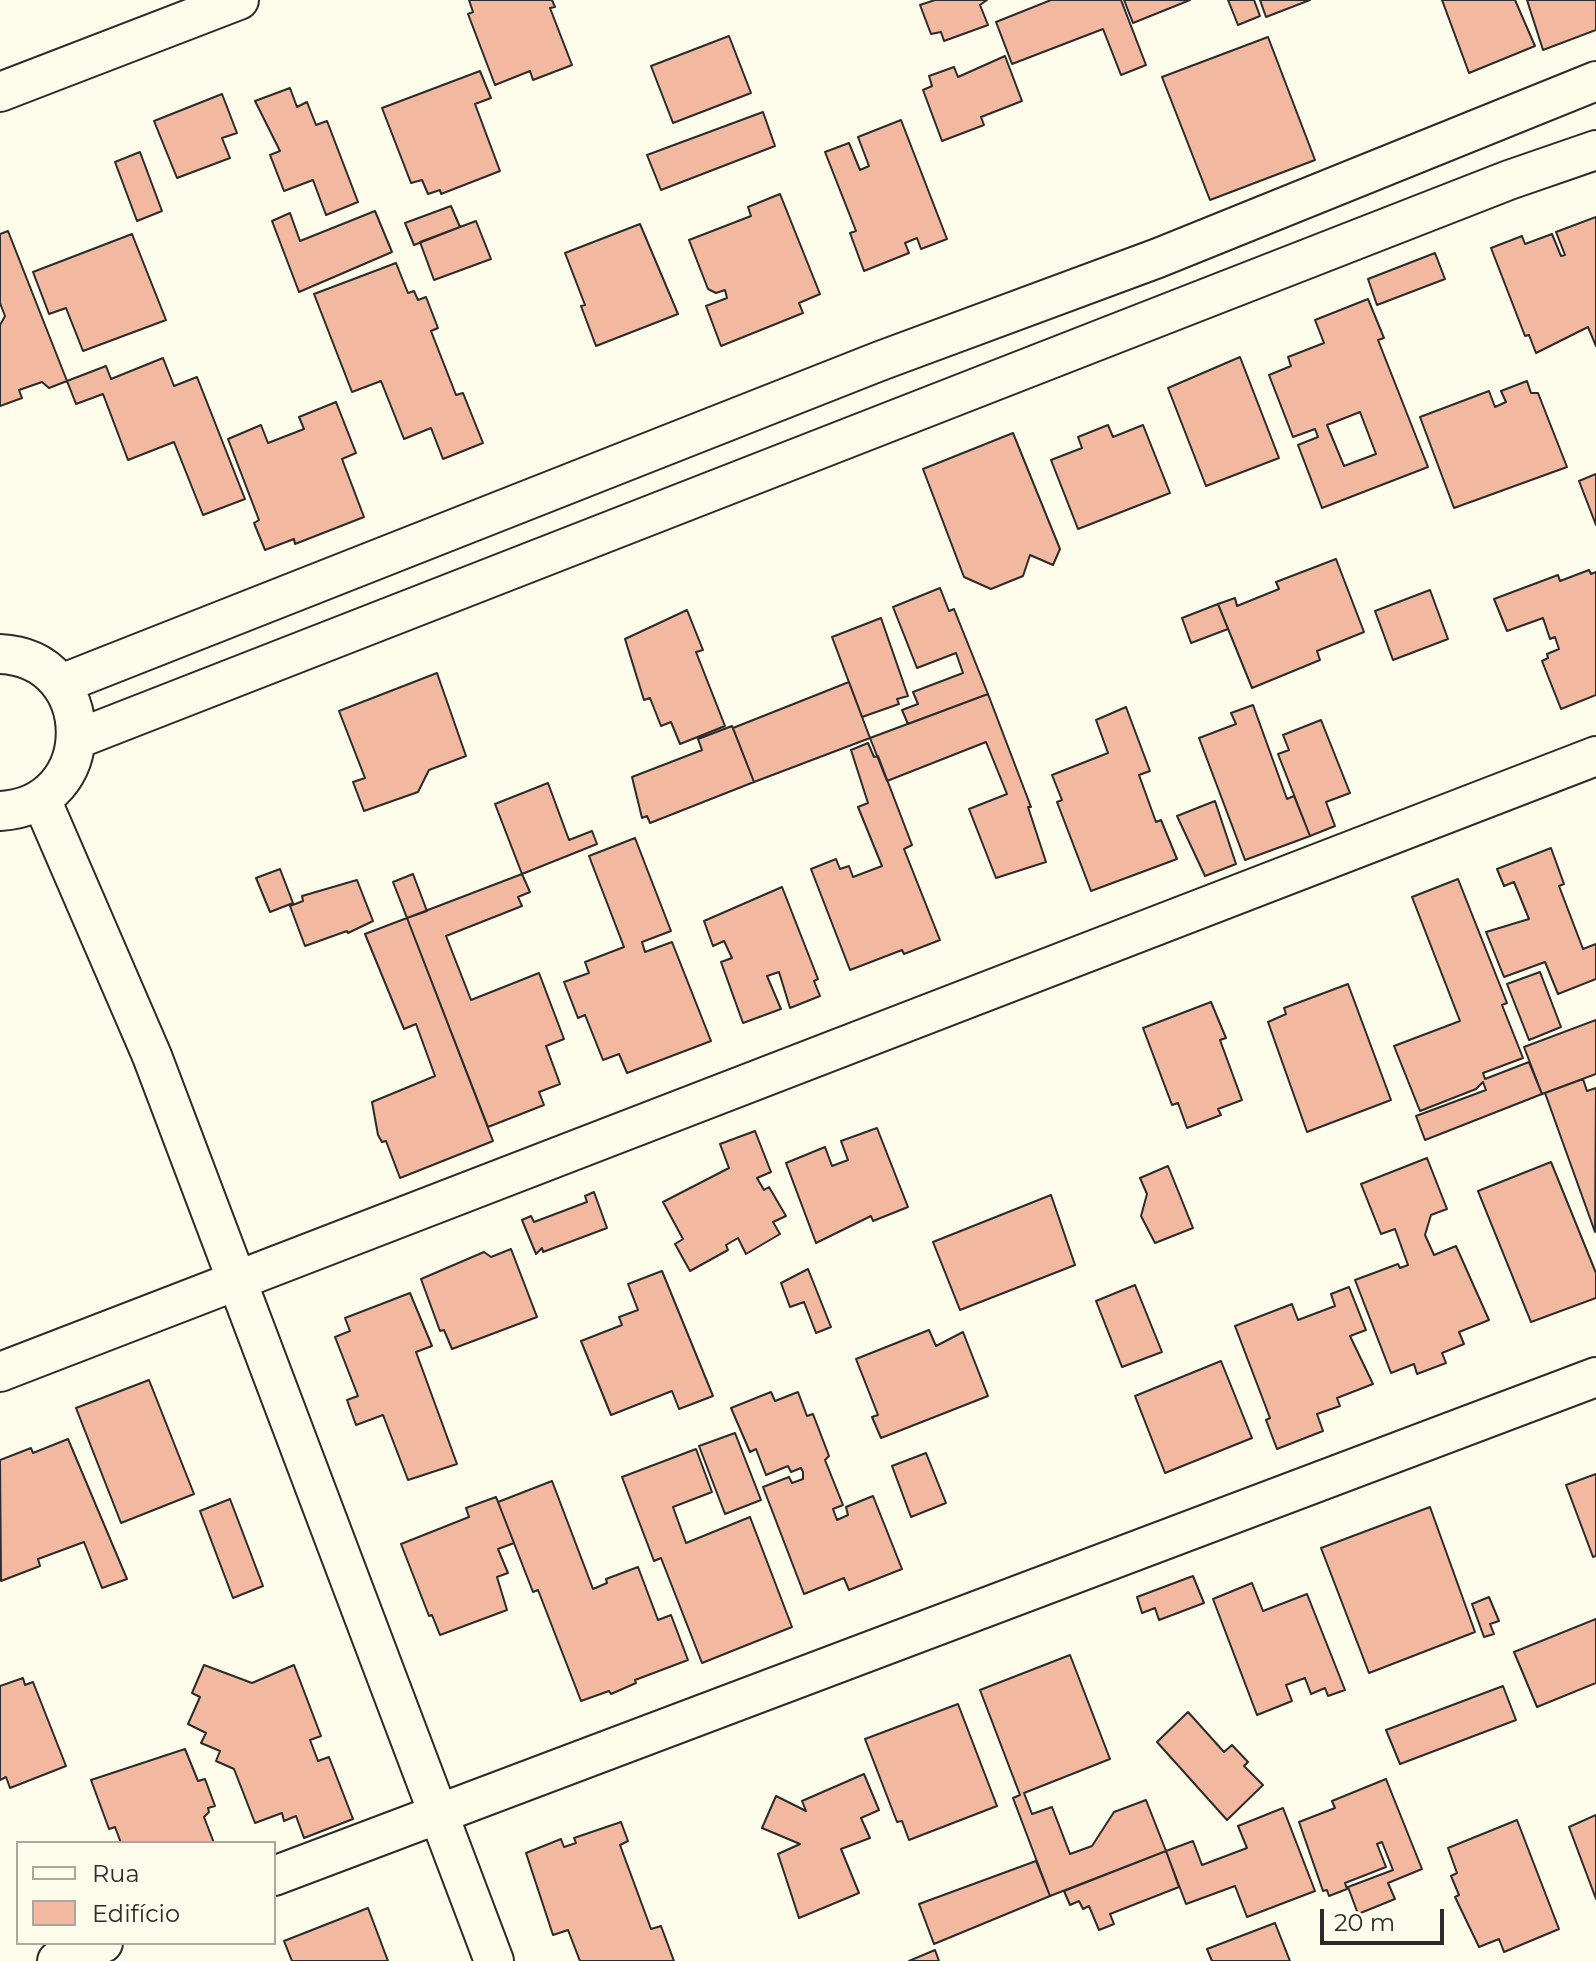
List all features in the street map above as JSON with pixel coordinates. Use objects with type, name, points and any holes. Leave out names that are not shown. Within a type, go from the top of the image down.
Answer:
[{"type":"street","points":[[0,92],[239,0]]},
{"type":"street","points":[[61,684],[880,361],[1158,258],[1596,81]]},
{"type":"street","points":[[77,739],[1509,180],[1596,150]]},
{"type":"street","points":[[880,361],[888,389],[903,415]]},
{"type":"street","points":[[0,654],[28,660],[46,669],[61,684],[74,710],[77,739],[66,774],[41,799],[27,806],[0,811]]},
{"type":"street","points":[[0,1372],[1596,756]]},
{"type":"street","points":[[41,799],[152,1056],[494,1961]]},
{"type":"street","points":[[276,1875],[1596,1377]]},
{"type":"street","points":[[57,1961],[98,1945]]},
{"type":"building","points":[[469,0],[552,0],[555,7],[550,8],[572,65],[533,80],[530,71],[495,85],[468,14],[473,12]]},
{"type":"building","points":[[935,0],[987,0],[980,5],[988,25],[944,41],[941,32],[931,34],[920,5]]},
{"type":"building","points":[[1051,0],[1121,0],[1146,65],[1121,75],[1103,29],[1012,64],[996,22]]},
{"type":"building","points":[[1124,0],[1190,0],[1133,23]]},
{"type":"building","points":[[1228,0],[1254,0],[1260,16],[1238,25]]},
{"type":"building","points":[[1260,0],[1310,0],[1266,17]]},
{"type":"building","points":[[1442,0],[1515,0],[1535,46],[1469,73]]},
{"type":"building","points":[[1527,0],[1596,0],[1596,30],[1543,50]]},
{"type":"building","points":[[729,36],[751,93],[673,123],[651,66]]},
{"type":"building","points":[[1268,37],[1315,160],[1210,200],[1162,77]]},
{"type":"building","points":[[1005,56],[1022,101],[981,117],[984,125],[942,141],[923,90],[932,86],[929,76],[954,67],[958,77]]},
{"type":"building","points":[[480,71],[491,98],[475,104],[500,171],[441,194],[440,190],[428,194],[422,180],[411,183],[382,108]]},
{"type":"building","points":[[290,88],[297,107],[307,102],[316,125],[327,121],[358,202],[326,215],[313,180],[284,191],[270,155],[280,151],[255,101]]},
{"type":"building","points":[[222,94],[237,133],[222,138],[230,158],[177,178],[154,121]]},
{"type":"building","points":[[763,112],[775,146],[661,190],[647,155]]},
{"type":"building","points":[[901,120],[947,239],[921,249],[917,238],[905,243],[909,253],[864,271],[850,233],[856,231],[825,152],[849,143],[860,170],[869,166],[858,137]]},
{"type":"building","points":[[140,152],[162,211],[137,221],[115,162]]},
{"type":"building","points":[[780,194],[820,294],[799,303],[803,313],[721,346],[706,306],[727,298],[725,290],[716,293],[708,289],[689,240],[751,216],[748,207]]},
{"type":"building","points":[[451,206],[460,227],[414,245],[405,223]]},
{"type":"building","points":[[375,211],[392,252],[299,292],[272,221],[290,213],[300,241]]},
{"type":"building","points":[[1596,217],[1596,346],[1588,327],[1536,353],[1529,335],[1525,336],[1491,248],[1522,236],[1525,244],[1552,234],[1561,256],[1565,255],[1556,232]]},
{"type":"building","points":[[476,221],[491,259],[434,280],[420,242]]},
{"type":"building","points":[[640,224],[678,314],[596,346],[581,306],[585,305],[565,253]]},
{"type":"building","points":[[8,231],[67,381],[49,388],[42,382],[19,390],[22,398],[0,406],[0,325],[5,316],[0,303],[0,234]]},
{"type":"building","points":[[132,234],[166,320],[83,351],[66,308],[49,314],[33,272]]},
{"type":"building","points":[[1435,253],[1445,279],[1377,305],[1368,279]]},
{"type":"building","points":[[396,263],[408,293],[414,291],[418,300],[426,297],[438,328],[431,331],[456,395],[463,393],[483,443],[443,459],[431,428],[404,439],[381,381],[352,392],[314,294]]},
{"type":"building","points":[[1368,299],[1384,338],[1378,340],[1428,467],[1322,508],[1298,445],[1318,437],[1315,429],[1293,437],[1269,375],[1291,366],[1288,357],[1324,343],[1315,320]],"holes":[[[1360,412],[1376,454],[1344,466],[1327,425]]]},
{"type":"building","points":[[1240,357],[1279,458],[1206,486],[1168,388]]},
{"type":"building","points":[[163,358],[174,386],[197,377],[245,499],[203,515],[174,442],[128,460],[103,394],[76,404],[67,381],[106,366],[111,379]]},
{"type":"building","points":[[1527,381],[1531,393],[1538,393],[1567,467],[1454,508],[1420,417],[1489,391],[1495,407],[1506,402],[1501,391]]},
{"type":"building","points":[[336,402],[356,453],[342,459],[364,517],[295,544],[294,539],[265,550],[254,523],[259,520],[228,439],[261,425],[268,443],[304,429],[299,417]]},
{"type":"building","points":[[1108,425],[1113,437],[1143,425],[1170,493],[1078,529],[1051,460],[1082,448],[1078,437]]},
{"type":"building","points":[[1013,433],[1060,549],[1053,565],[1030,555],[1023,576],[991,589],[964,577],[923,469]]},
{"type":"building","points":[[1596,474],[1596,525],[1579,481]]},
{"type":"building","points":[[1336,559],[1364,632],[1317,651],[1320,660],[1252,688],[1218,604],[1235,598],[1237,606],[1279,589],[1276,582]]},
{"type":"building","points":[[1589,570],[1591,574],[1596,572],[1596,695],[1561,709],[1542,661],[1548,658],[1547,654],[1559,649],[1555,637],[1550,639],[1543,618],[1507,631],[1494,599],[1558,575],[1560,581]]},
{"type":"building","points":[[940,588],[949,611],[954,609],[988,694],[908,724],[902,710],[918,704],[913,692],[963,673],[956,653],[917,668],[893,607]]},
{"type":"building","points":[[1430,590],[1448,639],[1393,660],[1375,611]]},
{"type":"building","points":[[1218,604],[1228,629],[1191,643],[1182,618]]},
{"type":"building","points":[[687,610],[703,650],[696,652],[725,726],[680,744],[671,722],[661,726],[650,698],[644,700],[625,639]]},
{"type":"building","points":[[881,618],[908,696],[897,699],[899,704],[862,717],[832,637]]},
{"type":"building","points":[[437,673],[466,756],[429,770],[418,792],[364,811],[353,782],[365,778],[339,711]]},
{"type":"building","points":[[849,682],[870,738],[754,782],[733,728]]},
{"type":"building","points":[[988,694],[1031,807],[1028,807],[1046,862],[996,878],[969,809],[1007,794],[986,742],[887,781],[870,738]]},
{"type":"building","points":[[1253,705],[1287,799],[1294,796],[1310,836],[1245,860],[1199,738],[1236,724],[1231,713]]},
{"type":"building","points":[[1126,707],[1150,771],[1139,775],[1156,822],[1161,820],[1177,859],[1091,891],[1057,802],[1062,800],[1052,775],[1108,753],[1096,720]]},
{"type":"building","points":[[1321,720],[1350,793],[1326,802],[1335,826],[1310,836],[1278,754],[1289,750],[1283,735]]},
{"type":"building","points":[[732,726],[754,782],[650,823],[647,816],[642,818],[632,777],[702,750],[698,739]]},
{"type":"building","points":[[868,743],[874,757],[878,756],[912,845],[904,849],[940,940],[904,954],[902,950],[850,970],[811,869],[836,859],[840,869],[849,866],[853,877],[882,866],[858,807],[868,803],[851,750]]},
{"type":"building","points":[[548,783],[569,840],[592,831],[597,844],[522,874],[495,804]]},
{"type":"building","points":[[1215,801],[1236,864],[1205,876],[1177,816]]},
{"type":"building","points":[[635,838],[671,931],[642,942],[645,952],[672,942],[711,1041],[627,1073],[619,1054],[603,1060],[585,1015],[578,1018],[564,982],[589,973],[585,962],[624,947],[589,856]]},
{"type":"building","points":[[1551,848],[1564,884],[1559,886],[1583,949],[1596,944],[1596,979],[1558,994],[1545,962],[1504,977],[1486,932],[1529,919],[1514,882],[1504,886],[1497,869]]},
{"type":"building","points":[[280,869],[293,903],[270,912],[256,878]]},
{"type":"building","points":[[413,874],[427,911],[407,918],[393,882]]},
{"type":"building","points":[[522,874],[530,892],[518,897],[522,906],[446,936],[471,1000],[539,973],[564,1039],[546,1046],[560,1084],[539,1092],[544,1105],[488,1127],[407,918]]},
{"type":"building","points":[[1458,879],[1507,1003],[1502,1005],[1523,1058],[1483,1073],[1485,1079],[1529,1062],[1542,1094],[1425,1140],[1416,1116],[1486,1090],[1483,1082],[1476,1089],[1420,1111],[1394,1046],[1460,1021],[1412,897]]},
{"type":"building","points":[[357,880],[373,921],[348,933],[305,946],[290,906],[303,901],[302,896]]},
{"type":"building","points":[[782,887],[818,979],[814,981],[820,996],[790,1008],[779,972],[767,976],[781,1009],[743,1023],[721,962],[732,958],[724,941],[713,946],[704,921]]},
{"type":"building","points":[[407,918],[493,1141],[400,1178],[386,1141],[382,1142],[378,1135],[372,1102],[435,1076],[416,1024],[404,1029],[365,934]]},
{"type":"building","points":[[1540,972],[1561,1027],[1529,1040],[1507,984]]},
{"type":"building","points":[[1348,984],[1391,1100],[1307,1132],[1268,1022],[1286,1014],[1284,1008]]},
{"type":"building","points":[[1211,1002],[1226,1038],[1220,1040],[1242,1100],[1218,1109],[1221,1115],[1187,1128],[1178,1103],[1172,1105],[1143,1028]]},
{"type":"building","points":[[1596,1020],[1596,1074],[1542,1094],[1524,1047]]},
{"type":"building","points":[[1583,1079],[1587,1091],[1596,1088],[1595,1232],[1545,1093]]},
{"type":"building","points":[[877,1128],[908,1207],[873,1221],[871,1216],[816,1243],[786,1163],[825,1147],[832,1166],[848,1160],[841,1141]]},
{"type":"building","points":[[755,1131],[771,1172],[757,1178],[764,1190],[769,1187],[786,1216],[773,1222],[780,1234],[746,1254],[738,1238],[726,1245],[728,1250],[690,1271],[675,1244],[683,1239],[663,1202],[729,1168],[720,1144]]},
{"type":"building","points":[[1427,1158],[1447,1209],[1431,1215],[1425,1235],[1434,1255],[1456,1246],[1489,1320],[1459,1332],[1464,1344],[1442,1353],[1446,1363],[1417,1374],[1414,1364],[1391,1373],[1355,1280],[1398,1264],[1400,1268],[1408,1265],[1395,1229],[1381,1234],[1361,1184]]},
{"type":"building","points":[[1551,1162],[1596,1273],[1596,1298],[1531,1322],[1478,1191]]},
{"type":"building","points":[[1168,1166],[1193,1228],[1155,1243],[1141,1216],[1147,1194],[1140,1178]]},
{"type":"building","points":[[594,1192],[607,1228],[543,1252],[542,1248],[536,1254],[522,1220],[531,1216],[534,1222],[587,1202],[585,1196]]},
{"type":"building","points":[[1051,1195],[1075,1265],[960,1310],[933,1242]]},
{"type":"building","points":[[511,1249],[537,1317],[452,1349],[444,1330],[440,1331],[421,1279],[484,1252],[491,1257]]},
{"type":"building","points":[[808,1269],[831,1327],[816,1333],[804,1302],[790,1307],[781,1283]]},
{"type":"building","points":[[662,1271],[713,1396],[679,1409],[672,1391],[611,1415],[581,1341],[622,1325],[619,1317],[638,1310],[628,1284]]},
{"type":"building","points":[[1135,1285],[1162,1352],[1122,1367],[1096,1301]]},
{"type":"building","points":[[1349,1287],[1366,1330],[1350,1336],[1373,1384],[1337,1398],[1340,1406],[1317,1414],[1323,1431],[1277,1449],[1266,1420],[1270,1418],[1235,1326],[1292,1304],[1298,1320],[1335,1306],[1331,1294]]},
{"type":"building","points":[[410,1293],[432,1346],[416,1352],[457,1464],[408,1480],[383,1415],[356,1425],[347,1400],[358,1396],[335,1337],[350,1331],[345,1318]]},
{"type":"building","points":[[929,1330],[936,1346],[963,1332],[988,1396],[881,1438],[872,1417],[878,1415],[856,1359]]},
{"type":"building","points":[[1221,1361],[1252,1438],[1165,1473],[1135,1396]]},
{"type":"building","points":[[149,1380],[194,1494],[121,1523],[76,1408]]},
{"type":"building","points":[[771,1392],[775,1401],[798,1392],[807,1416],[813,1414],[829,1456],[825,1460],[843,1505],[833,1509],[837,1520],[848,1515],[846,1507],[873,1496],[902,1569],[849,1590],[844,1578],[804,1594],[763,1487],[789,1477],[792,1483],[803,1479],[803,1472],[801,1468],[791,1472],[788,1466],[766,1475],[756,1449],[750,1452],[731,1408]]},
{"type":"building","points":[[735,1433],[761,1500],[725,1514],[699,1446]]},
{"type":"building","points":[[68,1439],[127,1579],[102,1588],[84,1542],[38,1559],[40,1566],[1,1581],[0,1460],[31,1448],[33,1453]]},
{"type":"building","points":[[696,1449],[712,1492],[673,1507],[686,1543],[750,1517],[792,1627],[702,1663],[661,1558],[654,1561],[622,1477]]},
{"type":"building","points":[[926,1453],[946,1503],[911,1517],[892,1466]]},
{"type":"building","points":[[1596,1474],[1596,1556],[1593,1557],[1566,1485]]},
{"type":"building","points":[[552,1481],[593,1589],[607,1583],[606,1579],[638,1567],[658,1620],[671,1615],[688,1660],[635,1680],[636,1683],[611,1694],[609,1691],[581,1701],[538,1590],[533,1592],[498,1502]]},
{"type":"building","points":[[496,1497],[514,1543],[498,1549],[508,1573],[497,1577],[507,1610],[440,1635],[432,1615],[429,1616],[401,1544],[469,1517],[466,1508]]},
{"type":"building","points":[[230,1499],[263,1586],[233,1598],[200,1511]]},
{"type":"building","points":[[1430,1507],[1475,1632],[1369,1673],[1321,1548]]},
{"type":"building","points":[[1193,1576],[1204,1603],[1159,1620],[1155,1608],[1142,1613],[1137,1597]]},
{"type":"building","points":[[1252,1583],[1263,1611],[1307,1594],[1345,1690],[1328,1696],[1325,1688],[1311,1694],[1305,1678],[1286,1685],[1292,1701],[1257,1715],[1213,1599]]},
{"type":"building","points":[[1489,1597],[1499,1621],[1490,1624],[1494,1634],[1484,1637],[1472,1604]]},
{"type":"building","points":[[1596,1619],[1596,1683],[1537,1707],[1514,1652]]},
{"type":"building","points":[[1070,1655],[1110,1759],[1024,1793],[1032,1814],[1052,1807],[1070,1854],[1092,1846],[1114,1812],[1146,1800],[1166,1851],[1050,1896],[1013,1798],[1020,1795],[980,1690]]},
{"type":"building","points":[[204,1665],[252,1683],[294,1665],[321,1736],[310,1740],[318,1761],[329,1757],[353,1819],[304,1838],[296,1816],[284,1821],[282,1813],[255,1823],[234,1769],[216,1761],[220,1751],[201,1743],[206,1733],[188,1724],[200,1697],[192,1693]]},
{"type":"building","points":[[23,1678],[25,1685],[33,1682],[66,1766],[10,1788],[6,1777],[0,1780],[0,1686]]},
{"type":"building","points":[[1503,1686],[1516,1720],[1400,1764],[1386,1730]]},
{"type":"building","points":[[958,1704],[997,1806],[909,1840],[902,1821],[897,1822],[865,1739]]},
{"type":"building","points":[[1188,1712],[1224,1752],[1232,1745],[1248,1762],[1244,1766],[1263,1785],[1227,1820],[1157,1742]]},
{"type":"building","points":[[185,1749],[198,1781],[205,1779],[215,1806],[208,1808],[209,1812],[204,1817],[213,1841],[120,1841],[115,1827],[109,1829],[91,1780]]},
{"type":"building","points":[[864,1774],[879,1810],[861,1818],[870,1838],[841,1849],[859,1893],[799,1918],[778,1854],[800,1844],[762,1828],[776,1796],[806,1811],[802,1801]]},
{"type":"building","points":[[1386,1779],[1422,1869],[1388,1883],[1395,1899],[1358,1914],[1348,1887],[1393,1870],[1382,1842],[1377,1844],[1386,1867],[1345,1883],[1347,1889],[1329,1896],[1327,1890],[1323,1891],[1299,1822],[1335,1808],[1332,1801]]},
{"type":"building","points":[[1283,1808],[1315,1891],[1247,1917],[1235,1886],[1186,1904],[1166,1851],[1193,1841],[1202,1865],[1247,1848],[1238,1826]]},
{"type":"building","points":[[1596,1815],[1596,1899],[1569,1827]]},
{"type":"building","points":[[1517,1820],[1559,1929],[1504,1952],[1499,1939],[1479,1947],[1455,1897],[1459,1895],[1451,1876],[1457,1873],[1448,1848]]},
{"type":"building","points":[[621,1822],[628,1841],[620,1845],[651,1929],[661,1926],[674,1961],[580,1961],[568,1930],[553,1935],[526,1853],[561,1839],[564,1847],[576,1843],[574,1838]]},
{"type":"building","points":[[1166,1851],[1179,1887],[1110,1914],[1114,1924],[1099,1930],[1089,1906],[1083,1909],[1079,1901],[1070,1905],[1064,1891]]},
{"type":"building","points":[[1036,1861],[1050,1896],[934,1944],[919,1904]]},
{"type":"building","points":[[368,1908],[388,1961],[292,1961],[284,1941]]},
{"type":"building","points":[[1275,1923],[1290,1961],[1212,1961],[1207,1949]]},
{"type":"building","points":[[935,1950],[939,1961],[909,1961]]}]
